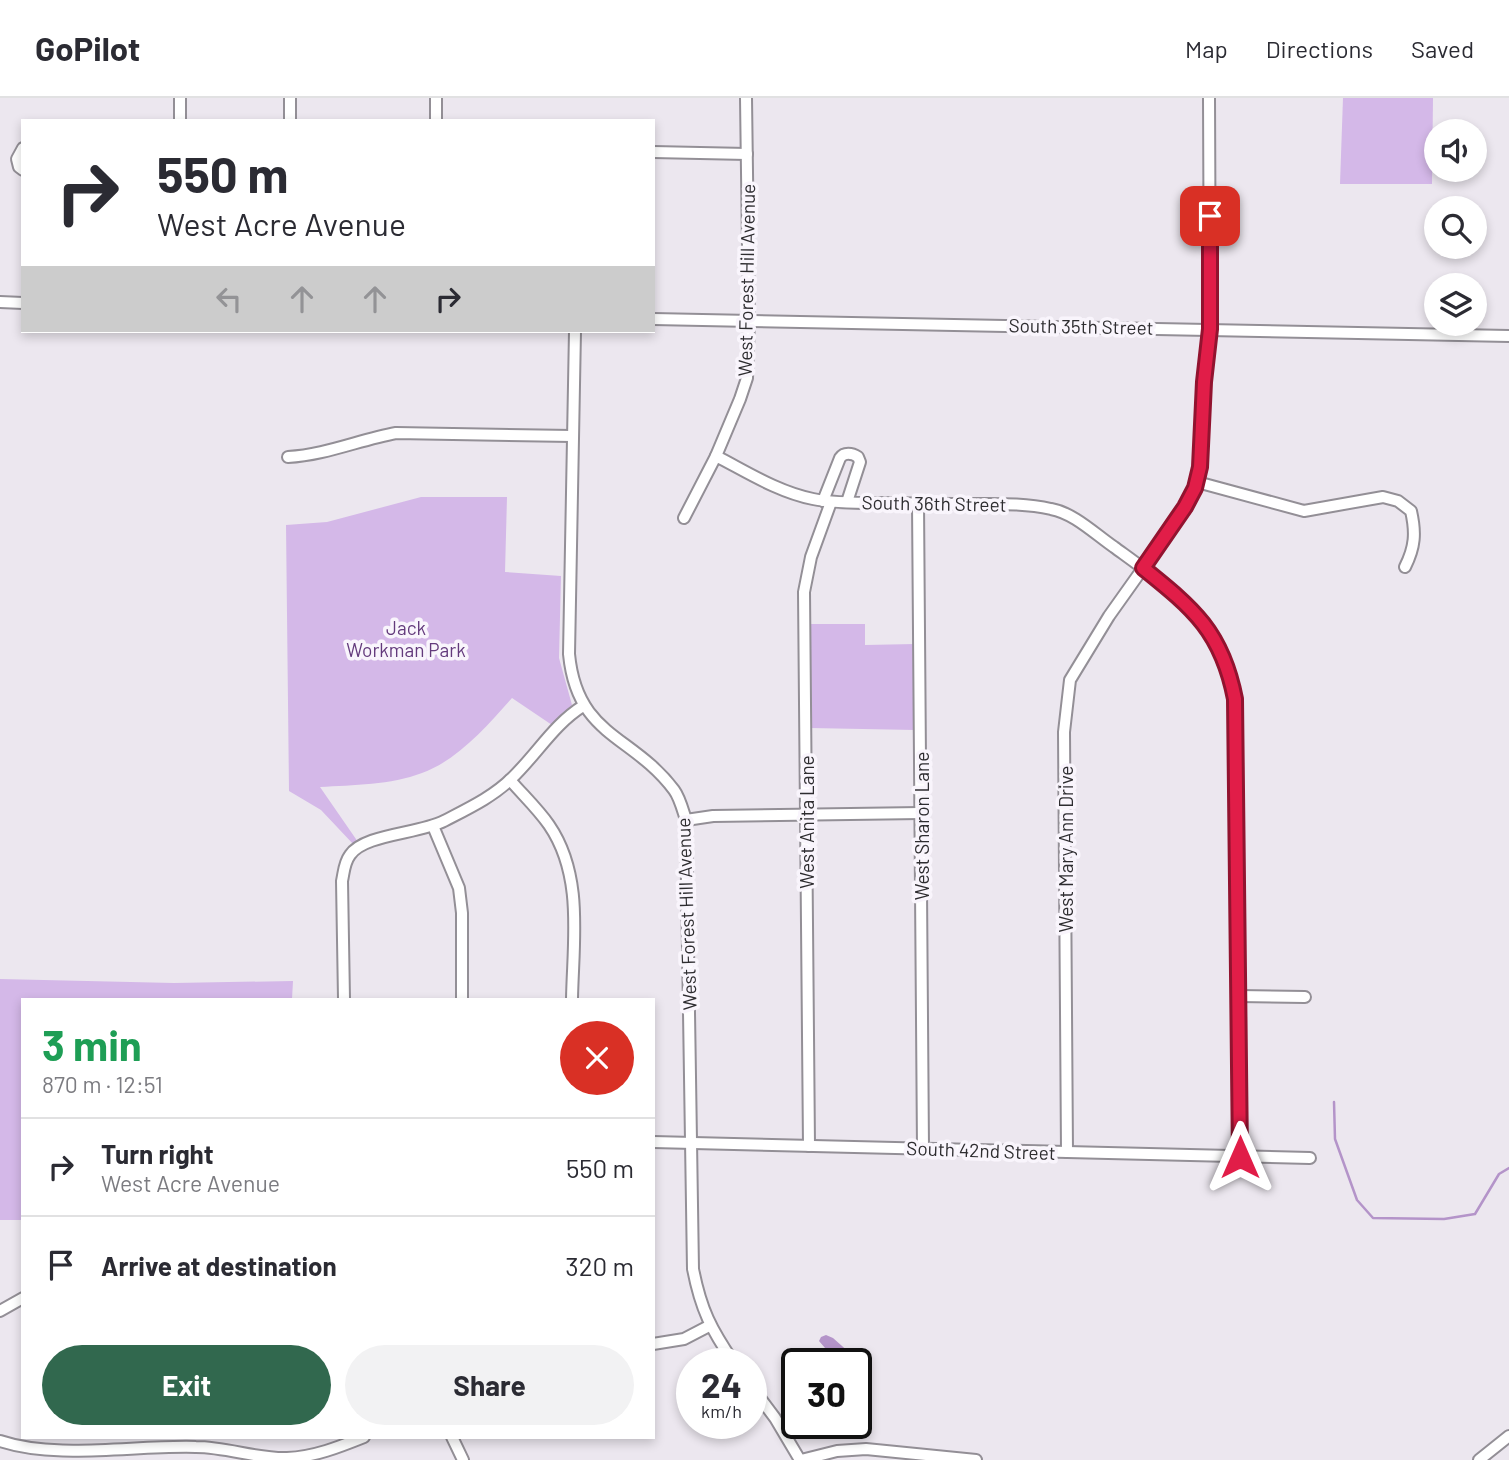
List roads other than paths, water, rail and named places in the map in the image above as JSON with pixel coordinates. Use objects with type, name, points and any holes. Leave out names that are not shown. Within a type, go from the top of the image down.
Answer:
[{"type":"street","points":[[180,98],[180,119]]},
{"type":"street","points":[[290,98],[290,119]]},
{"type":"street","points":[[436,98],[436,119]]},
{"type":"street","name":"West Forest Hill Avenue","points":[[684,518],[716,456],[747,378],[749,320],[746,98]]},
{"type":"street","points":[[1209,98],[1210,329],[1197,482],[1304,511],[1383,497],[1398,501],[1411,511],[1415,528],[1414,549],[1405,567]]},
{"type":"street","points":[[21,151],[16,159],[21,167]]},
{"type":"street","points":[[655,152],[747,154]]},
{"type":"street","points":[[0,302],[21,303]]},
{"type":"street","name":"South 35th Street","points":[[655,319],[1509,336]]},
{"type":"street","name":"West Forest Hill Avenue","points":[[575,333],[569,654],[571,677],[583,706],[606,731],[649,763],[676,792],[686,820],[693,1269],[698,1298],[709,1326],[724,1348]]},
{"type":"street","points":[[288,457],[310,456],[368,438],[396,433],[572,436]]},
{"type":"street","name":"West Anita Lane","points":[[809,1146],[805,586],[811,556],[840,458],[850,454],[858,457],[860,462],[847,502]]},
{"type":"street","name":"South 36th Street","points":[[716,456],[778,488],[799,496],[827,501],[1016,504],[1054,509],[1079,522],[1143,568],[1197,614],[1220,650],[1231,682],[1236,716],[1240,1157]]},
{"type":"street","name":"West Mary Ann Drive","points":[[1067,1152],[1064,732],[1070,680],[1099,632],[1185,507],[1197,482]]},
{"type":"street","name":"West Sharon Lane","points":[[918,503],[923,1148]]},
{"type":"street","points":[[344,998],[342,881],[345,864],[350,855],[368,841],[433,826],[477,804],[510,780],[558,726],[583,706]]},
{"type":"street","points":[[510,780],[549,825],[565,854],[573,885],[572,998]]},
{"type":"street","points":[[686,820],[713,816],[921,813]]},
{"type":"street","points":[[433,826],[459,888],[462,913],[462,998]]},
{"type":"street","points":[[1239,996],[1305,997]]},
{"type":"street","name":"South 42nd Street","points":[[655,1142],[1310,1158]]},
{"type":"street","points":[[0,1311],[21,1299]]},
{"type":"street","points":[[655,1344],[684,1339],[709,1326]]},
{"type":"street","points":[[767,1407],[800,1460],[837,1451],[866,1449],[976,1460]]},
{"type":"street","points":[[1479,1460],[1509,1436]]},
{"type":"street","points":[[0,1441],[52,1455],[140,1455],[196,1447],[287,1458],[313,1455],[358,1439]]},
{"type":"street","points":[[453,1439],[463,1460]]},
{"type":"waterway","points":[[1334,1102],[1335,1139],[1357,1200],[1373,1218],[1444,1219],[1475,1214],[1499,1174],[1509,1168]]},
{"type":"park label","name":"Jack Workman Park","points":[[406,638]]}]
